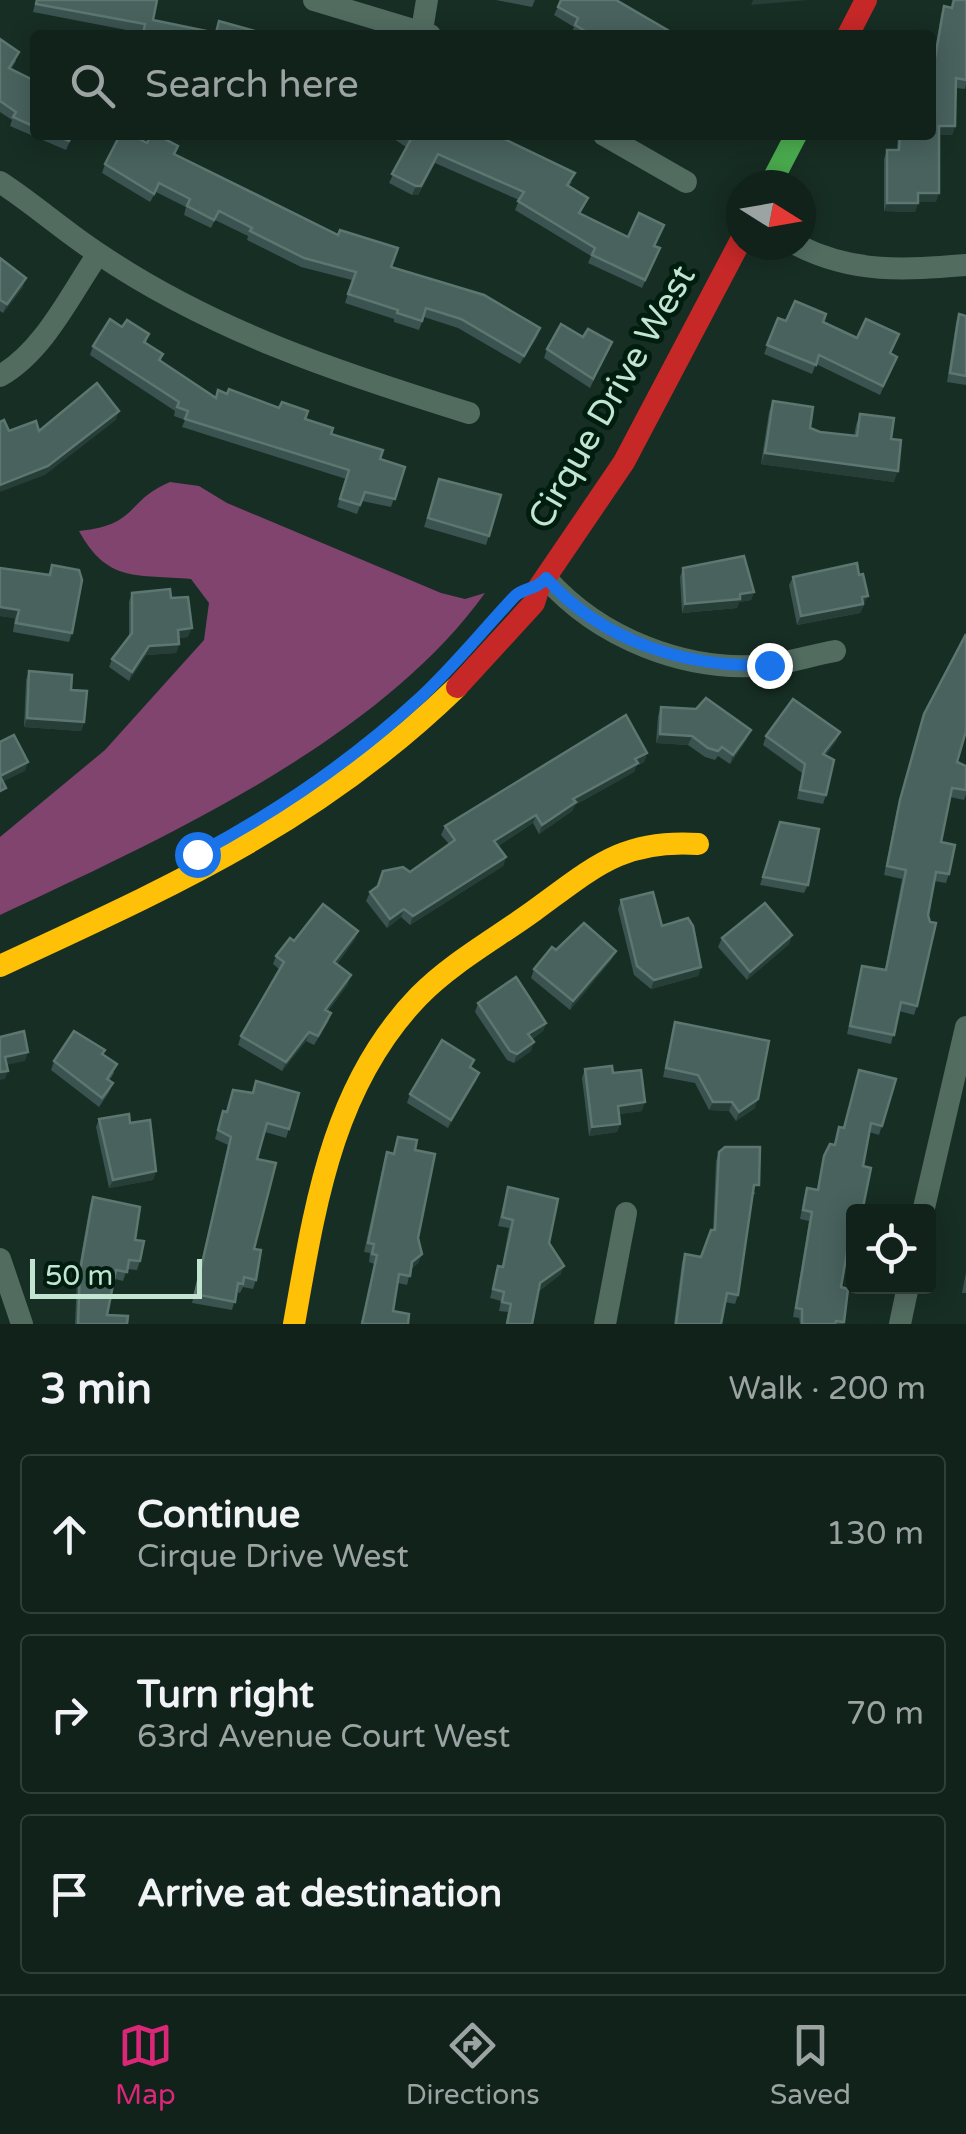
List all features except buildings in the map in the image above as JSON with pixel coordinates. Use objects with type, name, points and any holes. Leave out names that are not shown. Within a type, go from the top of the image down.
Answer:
[{"type":"main road","points":[[851,30],[866,0]]},
{"type":"main road","points":[[778,170],[793,140]]},
{"type":"main road","name":"Cirque Drive West","points":[[0,966],[251,845],[363,770],[470,675],[534,604],[543,582],[624,462],[730,260]]},
{"type":"main road","name":"Cirque Drive West","points":[[0,947],[197,854],[272,811],[385,729],[455,664],[518,592],[543,582]]},
{"type":"main road","points":[[294,1324],[332,1135],[356,1076],[397,1018],[422,993],[606,858],[635,843],[698,844]]},
{"type":"street","points":[[314,0],[416,30]]},
{"type":"street","points":[[426,30],[427,0]]},
{"type":"street","points":[[613,140],[686,182]]},
{"type":"street","points":[[0,182],[98,254],[184,304],[295,358],[470,414]]},
{"type":"street","points":[[816,253],[877,270],[966,265]]},
{"type":"street","points":[[0,376],[20,363],[38,342],[98,254]]},
{"type":"street","points":[[543,582],[573,608],[625,640],[648,648],[739,666],[834,651]]},
{"type":"street","points":[[925,1204],[966,1026]]},
{"type":"street","points":[[604,1324],[626,1213]]},
{"type":"street","points":[[0,1259],[22,1324]]},
{"type":"street","points":[[900,1324],[906,1294]]},
{"type":"shaded area","points":[[170,482],[199,486],[227,503],[441,593],[465,599],[485,593],[440,646],[387,695],[328,740],[197,819],[0,915],[0,837],[105,750],[204,640],[209,603],[191,579],[140,576],[113,568],[101,560],[79,531],[122,518]]},
{"type":"traffic: fast","points":[[778,170],[793,140]]},
{"type":"traffic: slow","points":[[0,966],[184,878],[297,814],[405,734],[457,687]]},
{"type":"traffic: slow","points":[[294,1324],[320,1192],[347,1108],[390,1031],[419,996],[460,961],[610,859],[649,846],[698,844]]},
{"type":"traffic: jam","points":[[851,30],[866,0]]},
{"type":"traffic: jam","points":[[457,687],[534,603],[539,587],[624,462],[730,260]]},
{"type":"route","points":[[197,854],[272,811],[385,729],[455,664],[518,592],[539,587],[546,578],[573,608],[625,640],[706,661],[769,665]]}]
